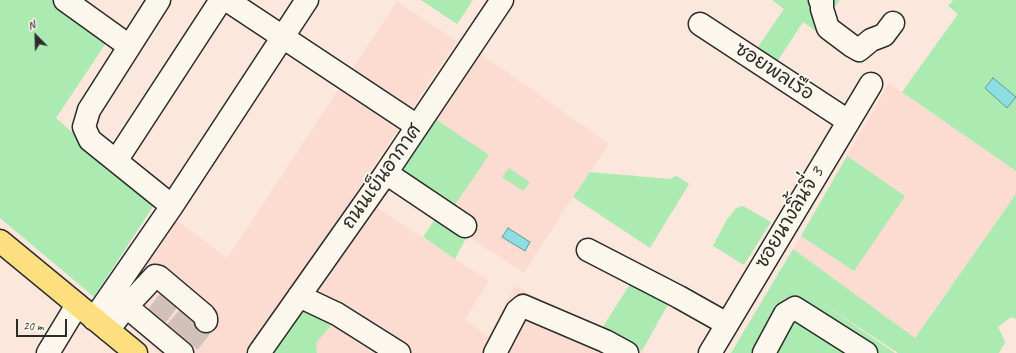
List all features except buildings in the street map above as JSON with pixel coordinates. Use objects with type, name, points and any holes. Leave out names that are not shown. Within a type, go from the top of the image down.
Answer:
[{"type":"main road","points":[[0,242],[136,353]]},
{"type":"street","points":[[65,0],[129,46]]},
{"type":"street","points":[[159,0],[89,110],[84,127],[90,140],[172,206]]},
{"type":"street","points":[[116,161],[221,0]]},
{"type":"street","points":[[227,0],[417,126]]},
{"type":"street","points":[[101,324],[119,301],[172,206],[307,0]]},
{"type":"street","name":"ถนนเย็นอากาศ","points":[[260,353],[386,172],[502,0]]},
{"type":"street","points":[[820,0],[822,1],[822,9],[828,28],[859,50],[871,40],[884,35],[893,23]]},
{"type":"street","name":"ซอยพลเรือ","points":[[700,24],[848,121]]},
{"type":"street","name":"ซอยนางลิ้นจี่ 3","points":[[710,353],[871,84]]},
{"type":"street","points":[[386,172],[465,226]]},
{"type":"street","points":[[588,250],[679,297],[727,324]]},
{"type":"street","points":[[119,301],[155,276],[159,277],[174,293],[198,313]]},
{"type":"street","points":[[299,296],[337,314],[399,353]]},
{"type":"street","points":[[119,301],[152,322],[179,345]]},
{"type":"street","points":[[48,353],[77,305]]},
{"type":"street","points":[[495,353],[517,310],[523,306],[605,341],[627,353]]},
{"type":"street","points":[[764,353],[785,314],[795,308],[866,353]]},
{"type":"shaded area","points":[[397,1],[457,41],[284,301],[248,353],[159,353],[103,304],[176,220],[227,258]]},
{"type":"shaded area","points":[[477,51],[609,144],[566,207],[524,273],[434,214],[432,117]]},
{"type":"shaded area","points":[[889,83],[1016,171],[1016,194],[904,353],[898,353],[779,274]]},
{"type":"shaded area","points":[[374,206],[489,281],[465,319],[488,337],[515,286],[645,353],[276,353],[319,297],[315,290]]},
{"type":"green space","points":[[0,0],[80,0],[116,28],[56,118],[154,205],[94,297],[0,218]]},
{"type":"green space","points":[[421,0],[473,0],[457,24]]},
{"type":"green space","points":[[772,0],[840,0],[828,16],[870,52],[862,64],[803,22],[773,68],[753,54],[784,9]]},
{"type":"green space","points":[[953,0],[1016,0],[1016,171],[902,92],[958,14],[948,6]]},
{"type":"green space","points":[[432,117],[489,155],[450,212],[394,176]]},
{"type":"green space","points":[[847,156],[905,196],[854,271],[801,236]]},
{"type":"green space","points":[[509,168],[530,182],[523,191],[502,177]]},
{"type":"green space","points":[[590,172],[670,179],[677,176],[689,184],[650,248],[573,197]]},
{"type":"green space","points":[[1016,194],[1016,319],[1011,317],[998,327],[1005,342],[999,353],[898,353],[819,301],[895,353],[731,353],[793,249],[915,338]]},
{"type":"green space","points":[[743,206],[771,222],[744,265],[713,246],[726,221],[736,208]]},
{"type":"green space","points":[[437,216],[467,236],[455,259],[423,237]]},
{"type":"green space","points":[[635,276],[671,299],[642,351],[601,330]]},
{"type":"green space","points":[[303,311],[332,324],[316,343],[317,353],[274,353]]},
{"type":"water","points":[[993,78],[1016,97],[1007,108],[985,88]]},
{"type":"water","points":[[508,228],[530,242],[525,251],[502,237]]},
{"type":"tunnel","points":[[156,317],[173,295]]},
{"type":"tunnel","points":[[175,332],[193,311]]},
{"type":"tunnel","points":[[189,343],[206,321]]}]
